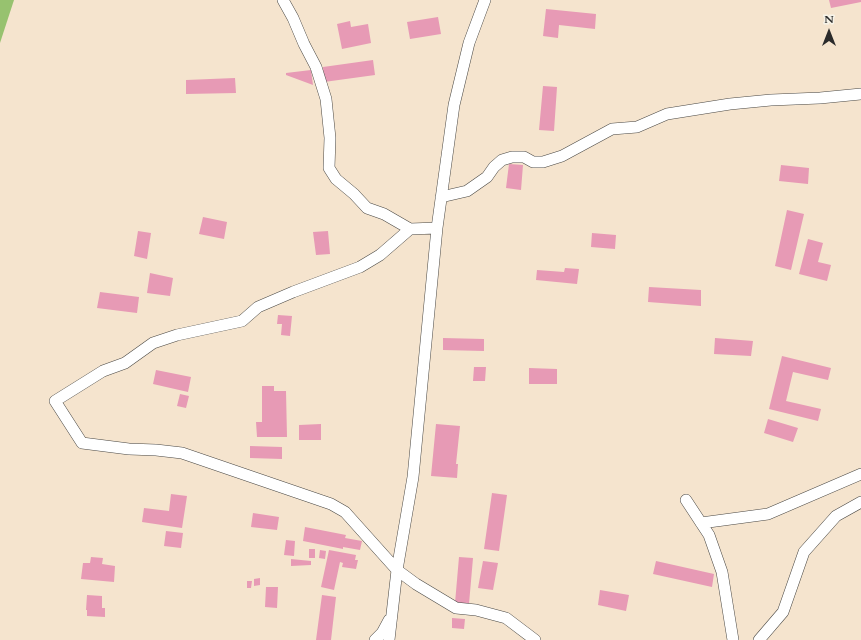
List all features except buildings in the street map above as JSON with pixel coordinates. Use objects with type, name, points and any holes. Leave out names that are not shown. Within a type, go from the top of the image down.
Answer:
[{"type":"street","points":[[282,0],[293,18],[316,67],[326,99],[330,138],[328,168],[336,179],[367,208],[384,214],[410,229],[438,228]]},
{"type":"street","points":[[389,640],[397,570],[413,477],[441,197],[454,105],[469,43],[485,0]]},
{"type":"street","points":[[441,197],[467,191],[487,176],[502,160],[512,157],[524,157],[534,162],[543,162],[562,156],[612,129],[637,127],[667,114],[715,106],[771,100],[820,98],[861,94]]},
{"type":"street","points":[[410,229],[380,255],[360,267],[258,307],[242,321],[177,335],[153,343],[126,363],[103,371],[55,400],[82,443],[129,449],[182,453],[331,504],[345,512],[397,570],[416,584],[456,608],[476,610],[506,618],[535,640]]},
{"type":"street","points":[[701,523],[768,514],[861,474]]},
{"type":"street","points":[[686,500],[709,535],[722,572],[733,640]]},
{"type":"street","points":[[759,640],[783,612],[804,552],[836,516],[861,502]]},
{"type":"street","points":[[375,640],[392,616]]},
{"type":"green space","points":[[0,0],[14,0],[0,43]]}]
